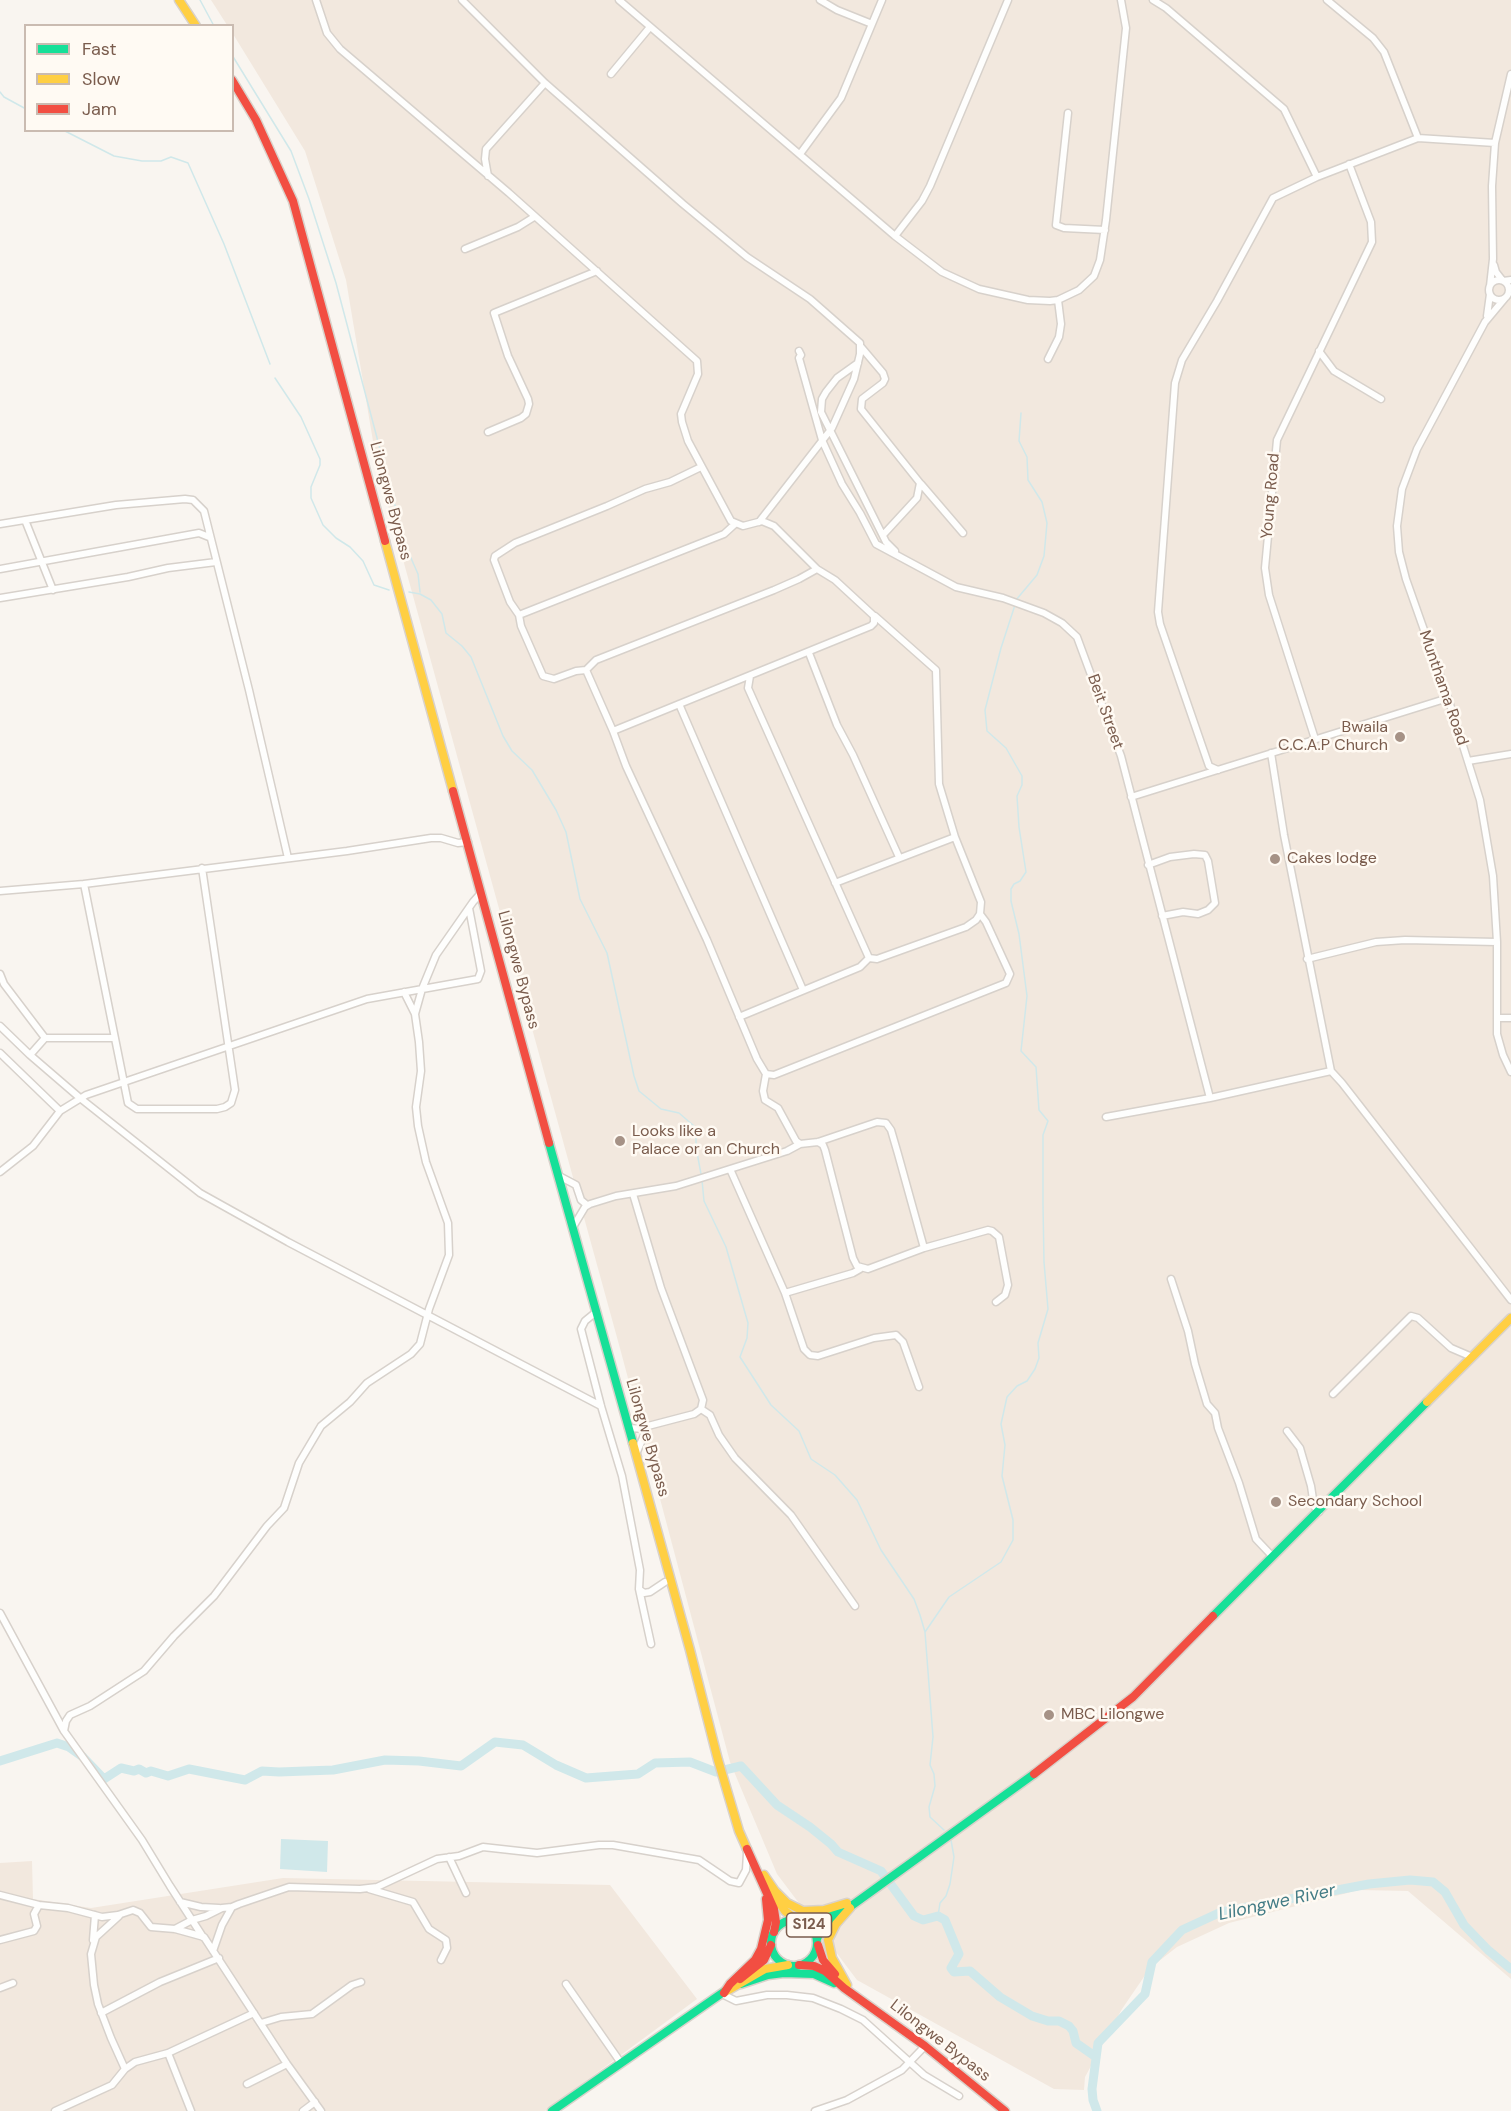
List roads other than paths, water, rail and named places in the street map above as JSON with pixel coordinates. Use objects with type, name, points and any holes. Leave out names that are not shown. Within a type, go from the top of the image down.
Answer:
[{"type":"main road","points":[[179,0],[195,24]]},
{"type":"main road","name":"Lilongwe Bypass","points":[[234,83],[256,120],[293,201],[690,1650],[718,1760],[747,1852],[774,1910],[776,1922],[774,1932]]},
{"type":"main road","name":"S124","points":[[552,2111],[723,1994],[765,1969],[799,1965],[812,1957],[821,1930],[849,1906],[1026,1780],[1133,1697],[1511,1318]]},
{"type":"main road","points":[[747,1852],[753,1856],[775,1891],[795,1907],[803,1911],[817,1912],[849,1906]]},
{"type":"main road","points":[[723,1994],[755,1960],[761,1949],[768,1914],[760,1878]]},
{"type":"main road","name":"Lilongwe Bypass","points":[[760,1878],[780,1906],[801,1922]]},
{"type":"main road","points":[[846,1986],[832,1958],[828,1940],[849,1906]]},
{"type":"main road","name":"S124","points":[[723,1994],[764,1960],[774,1932],[784,1923],[825,1918],[849,1906]]},
{"type":"main road","name":"S124","points":[[801,1922],[812,1928],[817,1941]]},
{"type":"main road","name":"Lilongwe Bypass","points":[[817,1941],[823,1960],[846,1986],[1005,2111]]},
{"type":"main road","name":"S124","points":[[771,1945],[776,1957],[788,1965]]},
{"type":"main road","name":"Lilongwe Bypass","points":[[799,1965],[820,1968],[846,1986]]},
{"type":"main road","points":[[741,1984],[776,1974],[808,1973],[846,1986]]},
{"type":"street","points":[[316,0],[325,28],[333,42],[697,361],[698,374],[681,414],[682,422],[688,441],[725,514],[735,524],[743,526],[759,522],[767,522],[774,526],[817,569],[835,580],[936,670],[938,776],[955,837],[981,902],[980,914],[966,927],[877,959],[869,958]]},
{"type":"street","points":[[462,0],[544,83],[720,235],[747,257],[810,299],[860,343],[883,373],[885,380],[862,399],[861,409],[963,533]]},
{"type":"street","points":[[619,0],[895,236],[942,272],[963,283],[1028,300],[1058,300],[1079,290],[1094,276],[1100,260],[1126,28],[1121,0]]},
{"type":"street","points":[[820,0],[837,10],[872,24]]},
{"type":"street","points":[[800,153],[841,98],[882,0]]},
{"type":"street","points":[[895,236],[922,201],[930,186],[1008,0]]},
{"type":"street","points":[[1153,0],[1166,8],[1284,109],[1317,177]]},
{"type":"street","points":[[1328,0],[1373,38],[1384,52],[1418,138]]},
{"type":"street","points":[[611,74],[650,27]]},
{"type":"street","points":[[1485,322],[1493,259],[1492,186],[1495,143],[1511,74]]},
{"type":"street","points":[[489,177],[485,159],[486,149],[544,83]]},
{"type":"street","points":[[1068,113],[1056,225],[1105,230]]},
{"type":"street","points":[[1218,770],[1209,766],[1166,643],[1158,612],[1175,383],[1182,360],[1217,302],[1273,198],[1317,177],[1418,138],[1495,143]]},
{"type":"street","name":"Young Road","points":[[1315,739],[1269,595],[1265,568],[1277,440],[1372,242],[1371,222],[1349,164]]},
{"type":"street","points":[[465,249],[518,227],[534,217]]},
{"type":"street","points":[[1485,322],[1508,294],[1508,286],[1496,272],[1493,259]]},
{"type":"street","points":[[488,432],[521,418],[526,414],[529,404],[508,356],[494,313],[597,271]]},
{"type":"street","points":[[1490,290],[1494,282],[1511,279]]},
{"type":"street","points":[[1490,290],[1495,299],[1508,294]]},
{"type":"street","points":[[1048,359],[1059,337],[1061,324],[1058,300]]},
{"type":"street","name":"Munthama Road","points":[[1485,322],[1417,449],[1402,489],[1398,514],[1398,540],[1402,564],[1480,800],[1493,876],[1499,1045],[1511,1072]]},
{"type":"street","points":[[759,522],[830,432],[848,394],[861,347]]},
{"type":"street","name":"Beit Street","points":[[799,351],[822,440],[842,484],[876,544],[956,587],[1019,603],[1044,613],[1071,630],[1077,637],[1121,756],[1210,1098]]},
{"type":"street","points":[[1320,351],[1334,370],[1381,399]]},
{"type":"street","points":[[858,363],[837,378],[822,399],[821,412],[883,534],[891,548],[904,560]]},
{"type":"street","points":[[701,467],[670,482],[645,489],[515,543],[498,553],[494,560],[543,676],[554,679],[586,670],[596,660],[774,590],[817,569]]},
{"type":"street","points":[[883,534],[917,498],[920,483]]},
{"type":"street","points":[[0,524],[139,502],[193,500],[204,512],[288,858]]},
{"type":"street","points":[[25,520],[53,590]]},
{"type":"street","points":[[519,615],[724,534],[735,524]]},
{"type":"street","points":[[0,569],[199,533],[209,537]]},
{"type":"street","points":[[0,598],[168,568],[216,562]]},
{"type":"street","points":[[613,731],[871,626],[874,623],[874,616]]},
{"type":"street","points":[[809,653],[837,725],[853,754],[899,857]]},
{"type":"street","points":[[586,670],[626,766],[707,940],[757,1059],[766,1074],[764,1097],[778,1108],[796,1141],[800,1144]]},
{"type":"street","points":[[750,675],[748,688],[869,958]]},
{"type":"street","points":[[1131,797],[1448,698]]},
{"type":"street","points":[[679,704],[803,990]]},
{"type":"street","points":[[1271,753],[1276,793],[1307,959],[1331,1071],[1350,1092],[1511,1300]]},
{"type":"street","points":[[1468,761],[1511,754]]},
{"type":"street","points":[[835,883],[955,837]]},
{"type":"street","points":[[0,891],[84,884],[431,838],[441,838],[458,843],[468,842]]},
{"type":"street","points":[[1148,865],[1170,857],[1194,854],[1205,855],[1208,861],[1215,903],[1208,910],[1198,914],[1183,912],[1162,916]]},
{"type":"street","points":[[84,884],[128,1103],[137,1109],[217,1109],[231,1103],[235,1090],[202,868]]},
{"type":"street","points":[[415,1014],[436,955],[482,892]]},
{"type":"street","points":[[0,1172],[33,1146],[60,1111],[81,1098],[367,999],[478,979],[481,970],[469,908]]},
{"type":"street","points":[[766,1074],[774,1074],[1006,983],[1010,974],[980,914]]},
{"type":"street","points":[[1307,959],[1376,942],[1405,940],[1497,942]]},
{"type":"street","points":[[740,1017],[860,967],[869,958]]},
{"type":"street","points":[[0,974],[4,984],[45,1038]]},
{"type":"street","points":[[64,1731],[70,1715],[90,1706],[144,1671],[161,1654],[174,1636],[214,1596],[267,1526],[284,1508],[296,1469],[321,1426],[350,1402],[367,1383],[411,1354],[420,1344],[449,1255],[448,1223],[426,1162],[418,1126],[416,1107],[421,1071],[415,1014],[404,992]]},
{"type":"street","points":[[1497,1018],[1511,1018]]},
{"type":"street","points":[[0,1026],[81,1098],[200,1193],[288,1242],[601,1406]]},
{"type":"street","points":[[30,1055],[45,1038],[115,1038]]},
{"type":"street","points":[[0,1053],[60,1111]]},
{"type":"street","points":[[1106,1117],[1210,1098],[1331,1071]]},
{"type":"street","points":[[573,1227],[587,1205],[616,1196],[668,1188],[788,1151],[800,1144],[818,1142],[882,1122],[889,1126],[924,1248]]},
{"type":"street","points":[[818,1142],[825,1150],[852,1258],[860,1269]]},
{"type":"street","points":[[730,1169],[785,1293],[806,1353],[818,1356],[874,1338],[896,1335],[903,1342],[919,1388]]},
{"type":"street","points":[[559,1176],[576,1185],[581,1200],[587,1205]]},
{"type":"street","points":[[633,1194],[661,1288],[702,1395],[701,1409]]},
{"type":"street","points":[[785,1293],[988,1230],[999,1237],[1008,1285],[1005,1295],[996,1302]]},
{"type":"street","points":[[1171,1279],[1208,1404],[1215,1413],[1256,1539],[1273,1557]]},
{"type":"street","points":[[596,1312],[581,1329],[622,1476],[640,1570],[639,1589],[651,1644]]},
{"type":"street","points":[[1333,1394],[1411,1316],[1418,1318],[1451,1348],[1472,1357]]},
{"type":"street","points":[[635,1454],[646,1429],[651,1425],[694,1414],[701,1409]]},
{"type":"street","points":[[701,1409],[710,1415],[719,1435],[735,1458],[791,1515],[855,1606]]},
{"type":"street","points":[[628,1428],[646,1429]]},
{"type":"street","points":[[1287,1431],[1300,1448],[1314,1506],[1319,1512]]},
{"type":"street","points":[[639,1589],[644,1593],[650,1592],[665,1582]]},
{"type":"street","points":[[0,1613],[64,1731],[142,1840],[287,2064],[321,2111]]},
{"type":"street","points":[[369,1889],[437,1859],[464,1855],[483,1847],[537,1853],[606,1844],[699,1860],[730,1881],[739,1883],[746,1870],[747,1852]]},
{"type":"street","points":[[449,1857],[466,1893]]},
{"type":"street","points":[[180,1902],[201,1907],[222,1908],[232,1907],[289,1887],[369,1889],[412,1902],[429,1929],[446,1940],[447,1948],[441,1960]]},
{"type":"street","points":[[0,1894],[39,1905],[68,1908],[95,1915],[110,1916],[133,1910],[137,1911],[151,1928],[175,1929],[204,1937]]},
{"type":"street","points":[[0,1940],[34,1931],[37,1926],[34,1914],[39,1905]]},
{"type":"street","points":[[213,1951],[222,1925],[232,1907]]},
{"type":"street","points":[[175,1929],[222,1908]]},
{"type":"street","points":[[93,1944],[99,1933],[124,1912]]},
{"type":"street","points":[[95,1915],[92,1933],[94,1985],[101,2013],[125,2070]]},
{"type":"street","points":[[101,2013],[160,1982],[219,1959]]},
{"type":"street","points":[[261,2023],[312,2014],[352,1985],[361,1982]]},
{"type":"street","points":[[0,1988],[13,1983]]},
{"type":"street","points":[[566,1984],[621,2063]]},
{"type":"street","points":[[723,1994],[736,2001],[767,1995],[813,1998],[863,2020],[924,2075],[958,2096]]},
{"type":"street","points":[[55,2111],[112,2085],[135,2062],[168,2053],[254,2013]]},
{"type":"street","points":[[815,2111],[848,2100],[902,2070],[925,2046]]},
{"type":"street","points":[[168,2053],[190,2111]]},
{"type":"street","points":[[247,2084],[287,2064]]},
{"type":"street","points":[[303,2111],[315,2102]]},
{"type":"street","points":[[73,2103],[77,2111]]},
{"type":"water","points":[[281,1839],[328,1841],[327,1872],[280,1869]]},
{"type":"waterway","points":[[200,0],[213,24]]},
{"type":"waterway","points":[[234,58],[291,151],[309,199],[336,283],[398,517]]},
{"type":"waterway","points":[[0,92],[4,97],[24,108]]},
{"type":"waterway","points":[[67,132],[114,156],[142,161],[161,161],[171,157],[188,163],[224,244],[270,364]]},
{"type":"waterway","points":[[275,378],[301,417],[320,459],[320,465],[311,487],[311,498],[323,525],[363,561],[374,585],[389,590]]},
{"type":"waterway","points":[[1016,600],[1037,575],[1044,556],[1047,523],[1042,502],[1028,480],[1027,457],[1019,441],[1021,413]]},
{"type":"waterway","points":[[399,522],[418,574],[420,592]]},
{"type":"waterway","points":[[409,592],[420,594],[431,600],[442,614],[446,633],[471,657],[503,736],[512,751],[532,770],[556,810],[566,832],[580,899],[607,953],[639,1091],[661,1109],[679,1113],[694,1126],[701,1174]]},
{"type":"waterway","points":[[925,1632],[949,1597],[1001,1562],[1013,1540],[1013,1520],[1002,1476],[1005,1445],[1001,1424],[1007,1397],[1017,1386],[1027,1381],[1035,1369],[1039,1358],[1038,1343],[1048,1309],[1043,1205],[1043,1135],[1048,1121],[1039,1110],[1036,1067],[1021,1051],[1027,996],[1019,934],[1011,901],[1011,889],[1026,872],[1017,796],[1022,785],[1022,776],[1006,748],[987,731],[985,710],[1015,605]]},
{"type":"waterway","points":[[702,1180],[704,1201],[726,1247],[748,1323],[747,1338],[740,1357],[771,1405],[799,1431],[811,1459],[835,1475],[857,1500],[881,1550],[914,1599],[920,1615],[925,1632],[933,1737],[930,1765],[934,1774],[935,1786],[929,1807],[930,1817],[944,1830]]},
{"type":"waterway","points":[[0,1761],[57,1743],[69,1747],[83,1757],[104,1779],[121,1768],[134,1771],[139,1769],[146,1773],[151,1771],[168,1776],[189,1769],[245,1780],[262,1771],[333,1770],[385,1760],[461,1766],[495,1742],[523,1745],[556,1765],[586,1778],[638,1774],[655,1763],[690,1762],[716,1772],[741,1766],[777,1805],[810,1827],[838,1852],[881,1871],[914,1916],[923,1920],[938,1916],[945,1920],[959,1954],[951,1968],[954,1972],[970,1971],[1000,1997],[1032,2016],[1048,2021],[1059,2021],[1069,2026],[1076,2043],[1096,2057]]},
{"type":"waterway","points":[[938,1916],[940,1903],[946,1896],[950,1884],[954,1857],[951,1840]]},
{"type":"waterway","name":"Lilongwe River","points":[[1097,2111],[1092,2089],[1098,2043],[1145,1994],[1152,1962],[1182,1930],[1221,1912],[1369,1884],[1410,1880],[1433,1882],[1445,1892],[1464,1925],[1488,1950],[1511,1969]]},
{"type":"place","name":"Bwaila C.C.A.P Church","points":[[1400,737]]},
{"type":"place","name":"Cakes lodge","points":[[1275,859]]},
{"type":"place","name":"Looks like a Palace or an Church","points":[[620,1141]]},
{"type":"place","name":"Secondary School","points":[[1276,1502]]},
{"type":"place","name":"MBC Lilongwe","points":[[1049,1715]]}]
